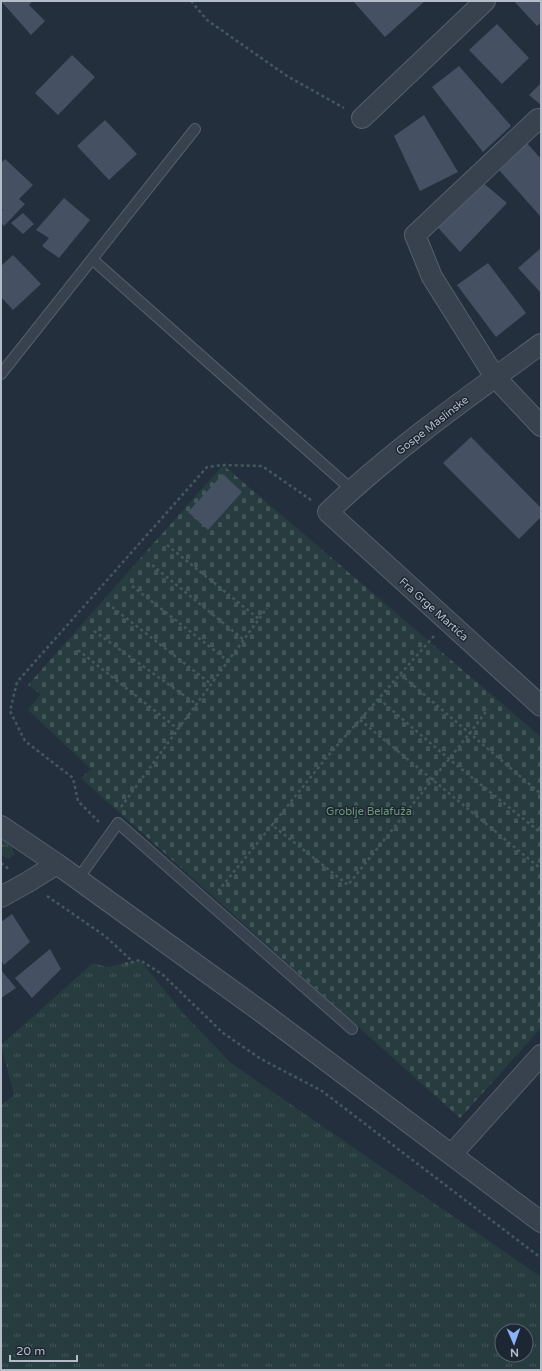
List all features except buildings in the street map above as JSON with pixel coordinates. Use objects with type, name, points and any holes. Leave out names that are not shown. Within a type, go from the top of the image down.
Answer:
[{"type":"street","points":[[362,118],[485,1]]},
{"type":"street","points":[[538,119],[415,236],[432,277],[495,377],[541,426]]},
{"type":"street","name":"Gospe Maslinske","points":[[328,512],[352,489],[448,411],[541,344]]},
{"type":"street","name":"Fra Grge Martića","points":[[328,512],[541,706]]},
{"type":"street","points":[[1,826],[57,864],[263,1013],[541,1222]]},
{"type":"street","points":[[1,897],[57,864]]},
{"type":"street","points":[[452,1154],[541,1055]]},
{"type":"lane","points":[[1,374],[195,129]]},
{"type":"lane","points":[[92,259],[352,489]]},
{"type":"lane","points":[[78,879],[118,823],[352,1029]]},
{"type":"path","points":[[191,1],[207,20],[287,76],[362,118]]},
{"type":"path","points":[[103,826],[78,801],[73,778],[25,741],[10,711],[17,682],[207,467],[223,465],[262,466],[328,512]]},
{"type":"path","points":[[167,545],[259,619]]},
{"type":"path","points":[[152,565],[244,640]]},
{"type":"path","points":[[132,586],[228,661]]},
{"type":"path","points":[[112,607],[211,684]]},
{"type":"path","points":[[126,811],[120,806],[267,608]]},
{"type":"path","points":[[214,885],[219,890],[327,757],[448,621]]},
{"type":"path","points":[[94,631],[196,704]]},
{"type":"path","points":[[78,650],[178,729]]},
{"type":"path","points":[[400,674],[541,794]]},
{"type":"path","points":[[379,699],[449,759],[541,833]]},
{"type":"path","points":[[272,824],[348,885],[433,780],[488,708]]},
{"type":"path","points":[[360,720],[541,869]]},
{"type":"path","points":[[1,863],[105,936],[132,961]]},
{"type":"path","points":[[125,964],[140,960],[163,975],[223,1032],[261,1059],[322,1091],[541,1258]]},
{"type":"green space","name":"Groblje Belafuža","points":[[223,465],[541,737],[541,1028],[460,1118],[81,778],[91,769],[28,710],[41,694],[28,685]]},
{"type":"green space","points":[[1,835],[13,848],[14,855],[8,859],[1,855]]},
{"type":"green space","points":[[140,960],[183,1013],[231,1063],[541,1277],[541,1370],[1,1370],[1,1105],[14,1095],[1,1045],[93,963],[107,967]]}]
